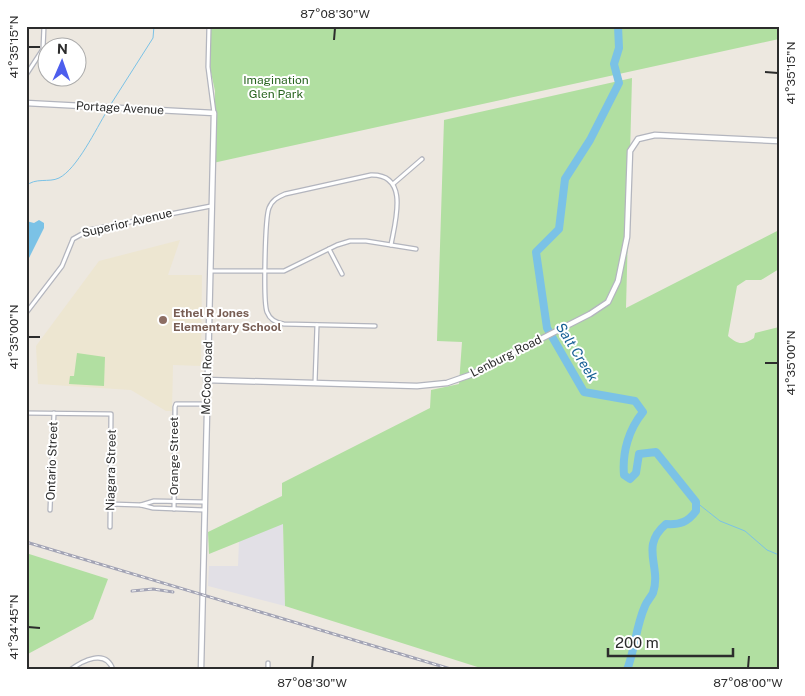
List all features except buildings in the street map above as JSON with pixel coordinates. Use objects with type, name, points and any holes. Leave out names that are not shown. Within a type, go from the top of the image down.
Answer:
[{"type":"street","points":[[26,75],[43,49],[44,26]]},
{"type":"street","name":"McCool Road","points":[[201,670],[210,206],[214,113],[208,67],[209,26]]},
{"type":"street","name":"Portage Avenue","points":[[26,103],[214,113]]},
{"type":"street","name":"Lenburg Road","points":[[206,380],[386,386],[440,384],[470,375],[601,308],[613,295],[627,237],[630,154],[636,141],[650,136],[779,141]]},
{"type":"street","points":[[393,184],[422,159]]},
{"type":"street","points":[[374,326],[281,324],[269,316],[265,307],[268,212],[275,198],[285,194],[371,175],[385,177],[393,184],[398,198],[392,245]]},
{"type":"street","name":"Superior Avenue","points":[[26,313],[62,266],[71,243],[77,235],[98,228],[210,206]]},
{"type":"street","points":[[209,271],[266,272],[290,269],[329,249],[344,243],[357,241],[416,249]]},
{"type":"street","points":[[329,249],[342,274]]},
{"type":"street","points":[[315,384],[316,325]]},
{"type":"street","name":"Orange Street","points":[[174,509],[173,424],[176,404],[206,404]]},
{"type":"street","points":[[26,413],[54,413]]},
{"type":"street","name":"Niagara Street","points":[[54,413],[111,414],[110,527]]},
{"type":"street","name":"Ontario Street","points":[[50,510],[54,413]]},
{"type":"street","points":[[141,505],[154,501],[204,502]]},
{"type":"street","points":[[110,504],[204,510]]},
{"type":"street","points":[[70,670],[91,658],[100,658],[112,665],[113,670]]},
{"type":"street","points":[[268,663],[268,670]]},
{"type":"shaded area","points":[[180,240],[168,275],[202,275],[201,366],[173,365],[172,411],[166,411],[131,390],[38,384],[36,346],[99,261]]},
{"type":"shaded area","points":[[283,523],[285,606],[208,586],[209,566],[238,566],[239,541]]},
{"type":"green space","name":"Imagination Glen Park","points":[[211,26],[779,26],[779,39],[213,163],[215,91],[210,68]]},
{"type":"green space","points":[[632,78],[626,308],[779,230],[779,269],[761,280],[746,280],[737,286],[728,336],[735,341],[744,343],[754,338],[755,333],[779,327],[779,670],[487,670],[285,606],[283,524],[209,554],[208,532],[282,496],[282,483],[430,408],[431,390],[459,384],[462,342],[437,341],[444,120]]},
{"type":"green space","points":[[77,353],[105,357],[104,386],[69,384],[70,376],[74,376]]},
{"type":"green space","points":[[26,553],[108,579],[93,619],[26,655]]},
{"type":"water","points":[[39,220],[44,223],[44,228],[26,264],[26,221],[34,223]]},
{"type":"waterway","points":[[111,104],[153,38],[154,26]]},
{"type":"waterway","name":"Salt Creek","points":[[618,26],[619,48],[614,64],[619,83],[590,140],[565,179],[559,229],[536,252],[547,328],[584,392],[635,401],[643,412],[630,433],[625,449],[624,475],[630,479],[636,473],[639,454],[656,452],[696,502],[696,511],[690,518],[680,523],[666,524],[658,532],[654,541],[652,549],[655,574],[653,593],[642,614],[627,670]]},
{"type":"waterway","points":[[26,186],[38,181],[59,178],[66,173],[79,158],[107,111]]},
{"type":"waterway","points":[[696,502],[720,521],[745,531],[767,550],[779,555]]},
{"type":"railway","points":[[26,542],[454,670]]},
{"type":"railway","points":[[132,591],[153,589],[173,592]]},
{"type":"place","name":"Ethel R Jones Elementary School","points":[[163,320]]}]
